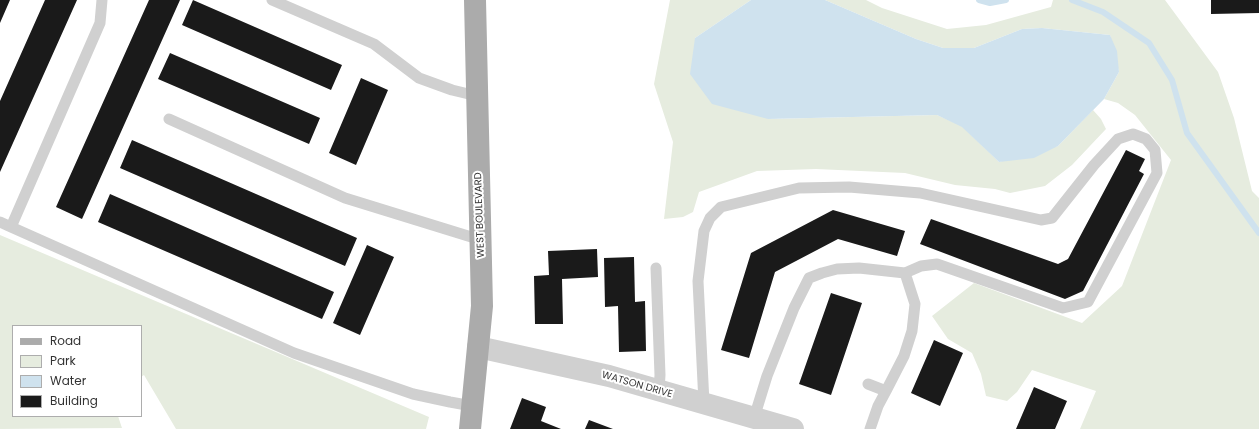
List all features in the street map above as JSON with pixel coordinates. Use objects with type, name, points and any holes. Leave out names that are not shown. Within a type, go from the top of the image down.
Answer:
[{"type":"main road","name":"WEST BOULEVARD","points":[[470,429],[482,306],[475,0]]},
{"type":"street","name":"WATSON DRIVE","points":[[478,347],[609,376],[793,429]]},
{"type":"lane","points":[[11,227],[100,23],[102,0]]},
{"type":"lane","points":[[272,0],[374,44],[420,78],[452,90],[477,96]]},
{"type":"lane","points":[[169,119],[345,198],[481,240]]},
{"type":"lane","points":[[704,403],[698,282],[704,231],[710,218],[721,208],[799,188],[849,187],[920,193],[1041,220],[1052,218],[1094,165],[1118,139],[1133,134],[1146,139],[1155,150],[1157,173],[1088,302],[1063,308],[937,264],[921,266],[905,273],[859,268],[837,269],[822,273],[809,278],[794,308],[767,376],[754,418]]},
{"type":"lane","points":[[0,222],[294,353],[413,394],[472,406]]},
{"type":"lane","points":[[656,268],[660,375],[659,390]]},
{"type":"lane","points":[[870,429],[878,406],[904,356],[912,331],[915,304],[905,273]]},
{"type":"lane","points":[[868,384],[886,391]]},
{"type":"green space","points":[[670,0],[751,0],[695,38],[768,119],[937,115],[962,126],[999,162],[1058,146],[1093,110],[1101,119],[1106,129],[1072,165],[1045,186],[1010,193],[995,189],[955,185],[905,173],[816,169],[757,171],[699,192],[693,212],[683,217],[664,219],[673,142],[654,84]]},
{"type":"green space","points":[[825,0],[866,0],[882,8],[947,29],[986,25],[1051,7],[1053,0],[1165,0],[1218,72],[1234,118],[1252,191],[1259,198],[1259,429],[1080,429],[1096,391],[1032,370],[1017,392],[1007,401],[986,396],[981,374],[972,353],[948,339],[932,316],[974,283],[1082,323],[1122,286],[1171,160],[1135,115],[1118,103],[1104,99],[1119,72],[1110,35],[1042,28],[1022,29],[974,48],[943,48],[916,39]]},
{"type":"green space","points":[[0,235],[429,417],[426,429],[176,429],[144,375],[142,376],[142,325],[12,325],[12,417],[118,417],[122,428],[0,429]]},
{"type":"water","points":[[751,0],[825,0],[916,39],[943,48],[974,48],[1022,29],[1042,28],[1110,35],[1117,51],[1119,72],[1104,99],[1058,146],[1034,158],[999,162],[962,127],[937,115],[768,119],[712,104],[690,74],[695,38]]},
{"type":"building","points":[[0,0],[10,0],[0,23]]},
{"type":"building","points":[[45,0],[77,0],[0,172],[0,101]]},
{"type":"building","points":[[149,0],[180,0],[82,219],[56,207]]},
{"type":"building","points":[[193,0],[342,65],[331,90],[182,25]]},
{"type":"building","points":[[1211,0],[1259,0],[1259,13],[1211,14]]},
{"type":"building","points":[[170,53],[320,118],[309,144],[158,79]]},
{"type":"building","points":[[361,78],[388,90],[356,165],[329,153]]},
{"type":"building","points":[[132,140],[357,238],[345,266],[120,168]]},
{"type":"building","points":[[1126,150],[1145,159],[1139,171],[1144,174],[1083,291],[1065,299],[920,244],[931,219],[1058,264],[1068,259]]},
{"type":"building","points":[[110,194],[334,292],[322,319],[98,222]]},
{"type":"building","points":[[833,210],[905,231],[897,256],[838,239],[775,272],[749,358],[721,350],[751,253]]},
{"type":"building","points":[[367,245],[394,257],[360,335],[333,323]]},
{"type":"building","points":[[597,249],[598,277],[562,279],[563,324],[535,324],[534,276],[549,275],[548,251]]},
{"type":"building","points":[[634,257],[635,302],[645,301],[646,351],[619,352],[618,306],[605,307],[604,258]]},
{"type":"building","points":[[831,293],[862,303],[831,395],[799,384]]},
{"type":"building","points":[[934,340],[963,353],[940,406],[911,393]]},
{"type":"building","points":[[1034,387],[1067,401],[1055,429],[1016,429]]},
{"type":"building","points":[[522,398],[546,407],[541,421],[561,429],[510,429]]},
{"type":"building","points":[[589,420],[613,429],[585,429]]},
{"type":"waterway","points":[[979,0],[990,3],[1006,0]]},
{"type":"waterway","points":[[1072,0],[1103,12],[1149,43],[1172,80],[1187,133],[1259,233]]}]
